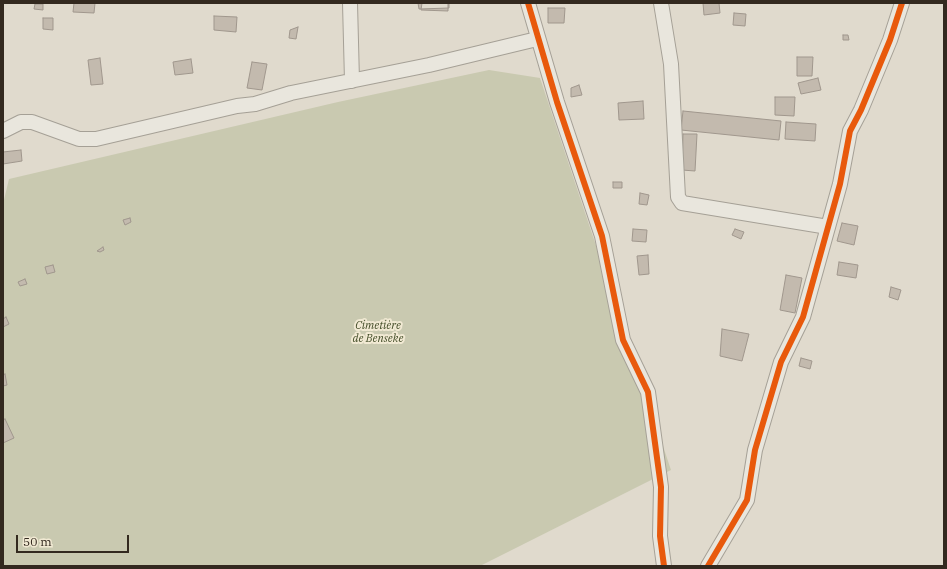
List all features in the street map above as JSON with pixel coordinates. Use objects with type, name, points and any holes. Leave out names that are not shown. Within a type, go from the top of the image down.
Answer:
[{"type":"street","points":[[350,3],[352,81]]},
{"type":"street","points":[[528,3],[537,39],[602,236],[623,340],[641,374],[648,392],[661,487],[660,536],[664,566]]},
{"type":"street","points":[[661,3],[671,64],[678,197],[682,203],[828,227]]},
{"type":"street","points":[[708,566],[747,500],[755,450],[781,362],[804,317],[840,184],[850,131],[862,110],[890,40],[902,3]]},
{"type":"street","points":[[3,131],[21,122],[32,122],[79,139],[96,140],[237,106],[255,104],[291,93],[352,81],[537,39]]},
{"type":"green space","name":"Cimetière de Benseke","points":[[489,70],[540,78],[671,470],[480,566],[3,566],[3,204],[9,179],[338,102]]},
{"type":"building","points":[[74,3],[95,3],[94,13],[73,12]]},
{"type":"building","points":[[418,3],[449,3],[449,8],[419,9]]},
{"type":"building","points":[[422,3],[448,3],[448,11],[421,10]]},
{"type":"building","points":[[703,3],[719,3],[720,13],[704,15]]},
{"type":"building","points":[[35,4],[43,4],[43,10],[34,9]]},
{"type":"building","points":[[548,8],[565,8],[564,23],[548,23]]},
{"type":"building","points":[[734,13],[746,14],[745,26],[733,25]]},
{"type":"building","points":[[214,16],[237,17],[236,32],[214,30]]},
{"type":"building","points":[[43,18],[53,18],[53,30],[43,29]]},
{"type":"building","points":[[298,27],[296,39],[289,38],[290,30]]},
{"type":"building","points":[[843,35],[848,35],[849,40],[843,40]]},
{"type":"building","points":[[797,57],[813,57],[812,76],[797,76]]},
{"type":"building","points":[[100,58],[103,84],[91,85],[88,60]]},
{"type":"building","points":[[191,59],[193,73],[175,75],[173,62]]},
{"type":"building","points":[[252,62],[267,64],[262,90],[247,88]]},
{"type":"building","points":[[818,78],[821,90],[801,94],[798,83]]},
{"type":"building","points":[[579,85],[582,95],[571,97],[571,88]]},
{"type":"building","points":[[775,97],[795,97],[794,116],[775,115]]},
{"type":"building","points":[[643,101],[644,119],[619,120],[618,103]]},
{"type":"building","points":[[683,111],[781,121],[779,140],[681,130]]},
{"type":"building","points":[[786,122],[816,124],[815,141],[785,139]]},
{"type":"building","points":[[683,134],[697,134],[695,171],[682,170]]},
{"type":"building","points":[[21,150],[22,161],[3,164],[3,152]]},
{"type":"building","points":[[613,182],[622,182],[622,188],[613,188]]},
{"type":"building","points":[[640,193],[649,195],[647,205],[639,204]]},
{"type":"building","points":[[130,218],[131,222],[125,225],[123,220]]},
{"type":"building","points":[[842,223],[858,226],[854,245],[837,241]]},
{"type":"building","points":[[633,229],[647,230],[646,242],[632,241]]},
{"type":"building","points":[[735,229],[744,232],[741,239],[732,235]]},
{"type":"building","points":[[103,247],[104,250],[100,252],[97,251]]},
{"type":"building","points":[[648,255],[649,274],[639,275],[637,256]]},
{"type":"building","points":[[839,262],[858,265],[856,278],[837,275]]},
{"type":"building","points":[[53,265],[55,272],[47,274],[45,267]]},
{"type":"building","points":[[786,275],[802,278],[795,313],[780,310]]},
{"type":"building","points":[[25,279],[27,284],[20,286],[18,282]]},
{"type":"building","points":[[891,287],[901,290],[898,300],[889,297]]},
{"type":"building","points":[[6,317],[9,324],[3,327],[3,319]]},
{"type":"building","points":[[722,329],[749,334],[742,361],[720,356]]},
{"type":"building","points":[[801,358],[812,361],[810,369],[799,366]]},
{"type":"building","points":[[5,374],[7,385],[3,386],[3,375]]},
{"type":"building","points":[[5,419],[14,438],[3,443],[3,420]]},
{"type":"cycle path","points":[[528,3],[557,102],[602,236],[623,340],[648,392],[661,487],[660,536],[664,566]]},
{"type":"cycle path","points":[[708,566],[747,500],[755,450],[781,362],[803,317],[840,184],[850,131],[861,110],[890,40],[902,3]]}]
